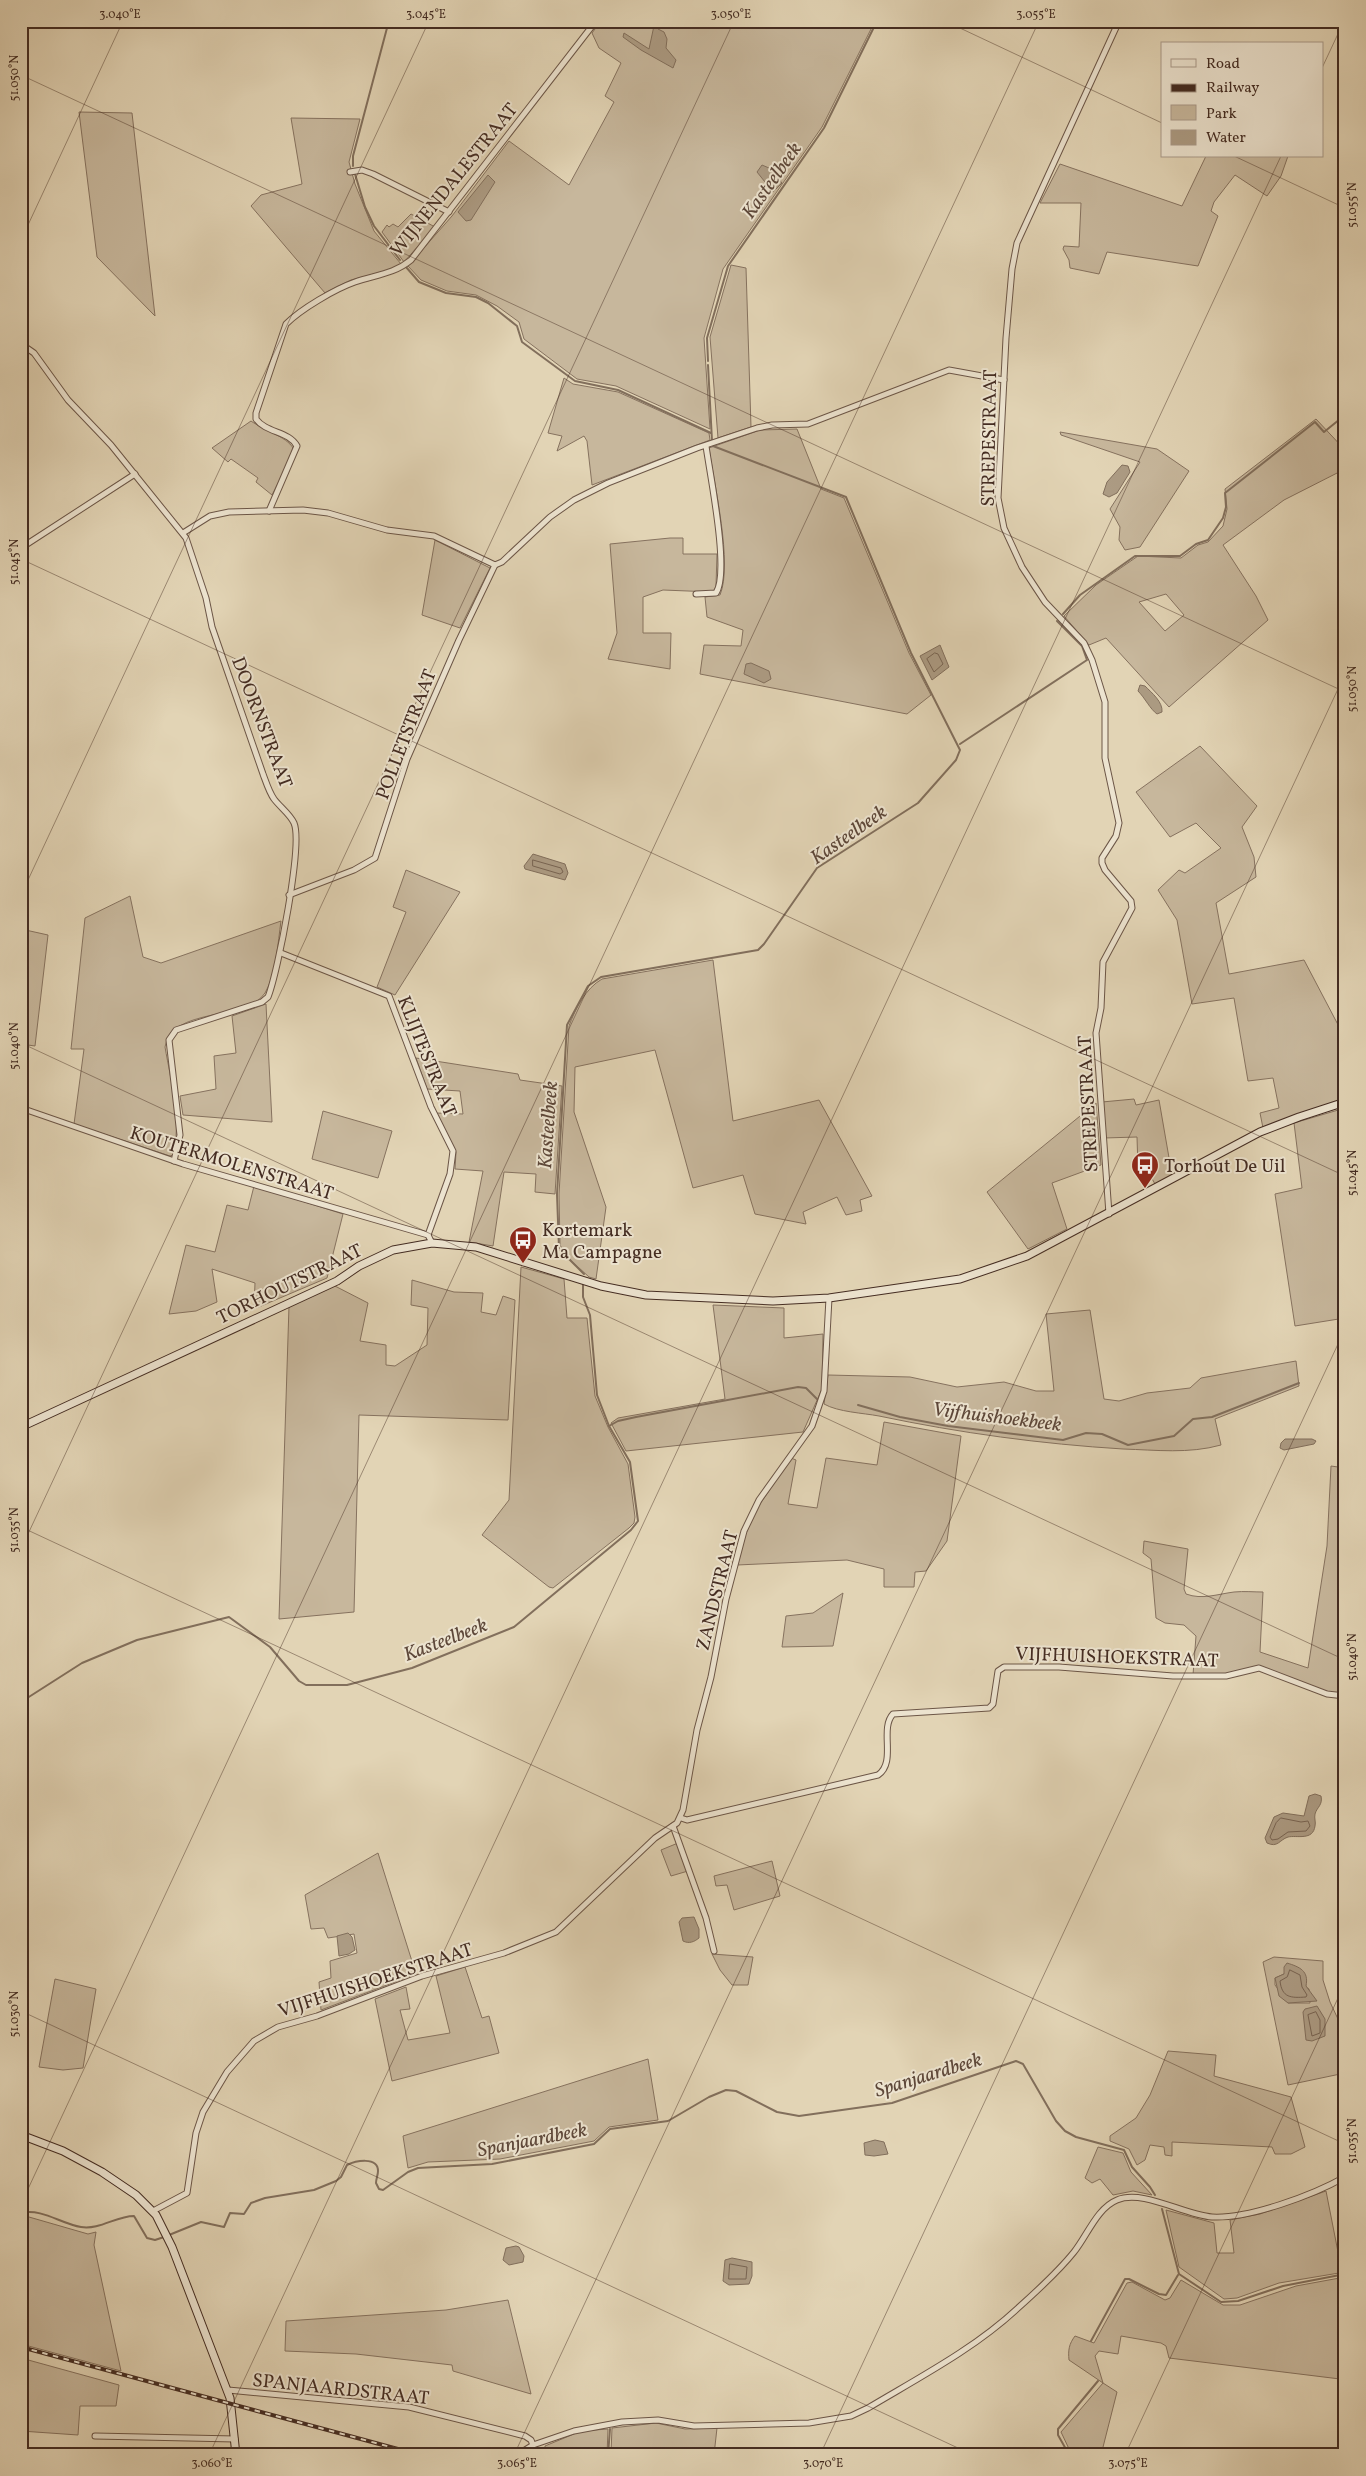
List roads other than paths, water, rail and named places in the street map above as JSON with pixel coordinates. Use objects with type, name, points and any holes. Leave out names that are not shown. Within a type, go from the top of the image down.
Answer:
[{"type":"street","name":"WIJNENDALESTRAAT","points":[[269,511],[297,446],[292,439],[262,425],[256,419],[256,413],[286,324],[293,317],[342,288],[394,271],[406,264],[449,212],[596,21]]},
{"type":"street","name":"STREPESTRAAT","points":[[1109,1214],[1096,1033],[1101,1008],[1103,962],[1132,908],[1131,901],[1104,870],[1102,863],[1102,858],[1116,836],[1118,823],[1105,758],[1104,702],[1092,660],[1084,643],[1044,602],[1022,567],[1004,528],[998,498],[1012,269],[1017,243],[1119,21]]},
{"type":"street","points":[[350,172],[362,170],[373,174],[449,212]]},
{"type":"street","name":"DOORNSTRAAT","points":[[21,344],[34,353],[68,400],[102,434],[183,534],[206,598],[226,668],[263,774],[273,797],[294,823],[290,895],[281,953],[268,997],[262,1002],[176,1030],[169,1040],[180,1135],[174,1161]]},
{"type":"street","name":"POLLETSTRAAT","points":[[290,895],[354,870],[375,858],[407,760],[459,640],[495,565],[502,562],[550,517],[574,500],[608,484],[714,442],[772,425],[808,424],[949,370],[1004,380]]},
{"type":"street","points":[[696,594],[716,594],[721,581],[718,528],[706,446]]},
{"type":"street","points":[[21,548],[135,474]]},
{"type":"street","points":[[183,534],[210,516],[229,512],[303,510],[328,512],[387,530],[434,536],[495,565]]},
{"type":"street","name":"KLIJTESTRAAT","points":[[281,953],[389,996],[431,1107],[452,1151],[450,1174],[430,1239]]},
{"type":"street","name":"TORHOUTSTRAAT","points":[[21,1427],[337,1281],[359,1266],[393,1250],[430,1239],[476,1247],[584,1281],[646,1295],[774,1301],[829,1298],[960,1279],[1027,1256],[1260,1132],[1299,1116],[1345,1102]]},
{"type":"street","name":"KOUTERMOLENSTRAAT","points":[[21,1108],[174,1161],[430,1239]]},
{"type":"street","name":"ZANDSTRAAT","points":[[681,1818],[697,1730],[711,1676],[726,1599],[744,1531],[759,1500],[812,1426],[824,1391],[829,1298]]},
{"type":"street","name":"VIJFHUISHOEKSTRAAT","points":[[153,2211],[188,2194],[196,2134],[203,2112],[232,2067],[254,2041],[265,2033],[278,2026],[317,2016],[422,1976],[504,1953],[546,1937],[569,1922],[655,1838],[681,1818],[687,1820],[878,1775],[885,1765],[888,1725],[893,1714],[989,1708],[993,1704],[998,1671],[1004,1667],[1058,1668],[1173,1676],[1226,1676],[1259,1668],[1327,1694],[1345,1696]]},
{"type":"street","points":[[673,1826],[706,1918],[714,1951]]},
{"type":"street","points":[[21,2136],[62,2151],[102,2172],[136,2195],[153,2211],[166,2232],[228,2390],[233,2411],[236,2455]]},
{"type":"street","points":[[516,2455],[535,2444],[587,2427],[643,2420],[694,2426],[809,2423],[851,2416],[868,2408],[980,2341],[1018,2308],[1074,2252],[1093,2224],[1108,2206],[1118,2199],[1138,2197],[1193,2214],[1214,2217],[1257,2211],[1330,2185],[1345,2177]]},
{"type":"street","name":"SPANJAARDSTRAAT","points":[[228,2390],[409,2407],[525,2436],[535,2444]]},
{"type":"street","points":[[95,2436],[235,2439]]},
{"type":"water","points":[[655,21],[662,21],[658,29],[664,32],[667,39],[666,48],[676,60],[673,68],[641,50],[623,37],[624,33],[649,49]]},
{"type":"water","points":[[762,165],[769,168],[782,183],[773,192],[757,172]]},
{"type":"water","points":[[488,175],[495,182],[471,220],[466,221],[458,212]]},
{"type":"water","points":[[1122,465],[1128,466],[1130,472],[1117,493],[1109,497],[1103,494],[1107,482]]},
{"type":"water","points":[[940,645],[949,667],[932,680],[920,656]]},
{"type":"water","points":[[751,663],[769,671],[771,679],[764,683],[744,674],[746,664]]},
{"type":"water","points":[[1140,685],[1145,686],[1156,698],[1161,705],[1162,712],[1157,714],[1152,709],[1138,691]]},
{"type":"water","points":[[533,854],[565,864],[568,873],[565,880],[525,869],[524,866]]},
{"type":"water","points":[[1285,1439],[1312,1439],[1316,1441],[1314,1444],[1284,1450],[1280,1448],[1281,1443]]},
{"type":"water","points":[[1315,1794],[1321,1796],[1321,1802],[1315,1814],[1314,1831],[1308,1836],[1285,1838],[1274,1845],[1267,1843],[1265,1838],[1274,1817],[1283,1813],[1304,1816],[1309,1796]]},
{"type":"water","points":[[694,1917],[699,1929],[699,1938],[695,1941],[685,1942],[683,1941],[679,1922],[682,1918]]},
{"type":"water","points":[[348,1933],[352,1937],[355,1950],[349,1954],[339,1956],[337,1936]]},
{"type":"water","points":[[1287,1963],[1300,1968],[1305,1973],[1306,1986],[1317,2001],[1288,2003],[1279,1996],[1275,1978],[1284,1974],[1284,1967]]},
{"type":"water","points":[[1317,2006],[1325,2019],[1325,2036],[1312,2041],[1306,2040],[1303,2012],[1305,2009]]},
{"type":"water","points":[[875,2140],[884,2142],[888,2154],[865,2155],[864,2143]]},
{"type":"water","points":[[519,2247],[524,2256],[523,2262],[509,2265],[503,2260],[506,2248]]},
{"type":"water","points":[[732,2258],[752,2262],[752,2276],[749,2284],[729,2285],[723,2281],[725,2260]]},
{"type":"waterway","points":[[353,166],[353,156],[387,28],[394,21]]},
{"type":"waterway","name":"Kasteelbeek","points":[[708,361],[707,338],[728,266],[824,128],[877,21]]},
{"type":"waterway","points":[[355,174],[365,207],[374,226],[400,260]]},
{"type":"waterway","points":[[406,267],[419,282],[446,293],[476,297],[488,303],[517,326],[522,342],[575,381],[618,390],[711,433]]},
{"type":"waterway","name":"Kasteelbeek","points":[[708,365],[712,441]]},
{"type":"waterway","points":[[1063,614],[1080,595],[1135,556],[1180,556],[1196,544],[1208,540],[1223,518],[1226,507],[1225,493],[1315,422],[1324,432],[1345,415]]},
{"type":"waterway","name":"Kasteelbeek","points":[[584,1274],[559,1249],[557,1194],[567,1025],[588,986],[601,977],[758,950],[817,868],[918,803],[956,760],[960,750],[911,653],[846,497],[713,446]]},
{"type":"waterway","points":[[960,744],[1087,660],[1082,646],[1057,621]]},
{"type":"waterway","name":"Kasteelbeek","points":[[21,1702],[82,1663],[137,1640],[229,1617],[270,1647],[299,1681],[306,1685],[347,1685],[412,1668],[514,1627],[631,1530],[638,1521],[630,1462],[609,1426],[597,1395],[590,1315],[583,1297],[583,1284]]},
{"type":"waterway","name":"Vijfhuishoekbeek","points":[[858,1405],[900,1417],[948,1426],[1063,1440],[1086,1433],[1102,1434],[1128,1445],[1174,1436],[1193,1419],[1212,1417],[1299,1383]]},
{"type":"waterway","name":"Vijfhuishoekbeek","points":[[609,1426],[618,1421],[636,1417],[798,1387],[806,1388],[817,1399]]},
{"type":"waterway","name":"Spanjaardbeek","points":[[169,2235],[201,2222],[224,2227],[230,2213],[244,2214],[251,2203],[265,2198],[314,2190],[336,2181],[341,2177],[347,2165],[355,2162],[370,2161],[374,2163],[378,2171],[376,2183],[379,2189],[383,2190],[408,2172],[418,2168],[492,2164],[594,2144],[610,2129],[668,2121],[709,2097],[726,2090],[736,2091],[777,2112],[799,2116],[892,2103],[1016,2061],[1023,2064],[1056,2121],[1065,2131],[1076,2137],[1124,2150],[1132,2167],[1155,2195]]},
{"type":"waterway","name":"Spanjaardbeek","points":[[1162,2209],[1179,2274],[1221,2302],[1238,2301],[1283,2286],[1345,2274]]},
{"type":"waterway","name":"Spanjaardbeek","points":[[21,2213],[44,2214],[81,2227],[95,2227],[121,2218],[134,2216],[147,2238],[155,2240],[164,2237]]},
{"type":"waterway","points":[[1091,2341],[1125,2279],[1129,2279],[1159,2294],[1166,2295],[1178,2275]]},
{"type":"waterway","points":[[1066,2455],[1067,2451],[1058,2435],[1058,2429],[1098,2381]]},
{"type":"waterway","points":[[608,2455],[610,2429]]},
{"type":"railway","points":[[21,2347],[420,2455]]},
{"type":"place","name":"Torhout De Uil","points":[[1145,1189]]},
{"type":"place","name":"Kortemark Ma Campagne","points":[[523,1264]]}]
